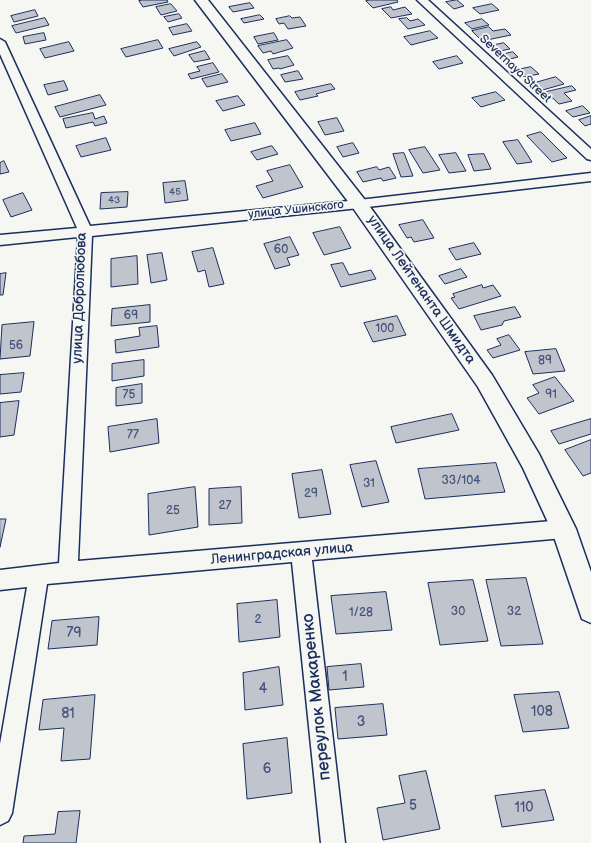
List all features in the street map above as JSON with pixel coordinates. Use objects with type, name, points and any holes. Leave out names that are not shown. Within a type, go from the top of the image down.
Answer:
[{"type":"main road","name":"улица Лейтенанта Шмидта","points":[[201,0],[359,204],[485,381],[531,461],[564,529],[591,610]]},
{"type":"street","name":"Severnaya Street","points":[[422,0],[591,156]]},
{"type":"street","name":"улица Добролюбова","points":[[0,42],[85,231],[68,572]]},
{"type":"street","name":"улица Ушинского","points":[[0,240],[359,204],[591,178]]},
{"type":"street","name":"Ленинградская улица","points":[[0,580],[68,572],[564,529]]},
{"type":"street","name":"переулок Макаренко","points":[[301,552],[333,843]]},
{"type":"street","points":[[0,813],[39,576]]},
{"type":"building","points":[[167,0],[168,2],[143,7],[139,1]]},
{"type":"building","points":[[397,0],[398,2],[373,8],[366,1]]},
{"type":"building","points":[[457,0],[464,6],[454,9],[446,2]]},
{"type":"building","points":[[250,3],[254,8],[233,12],[229,7]]},
{"type":"building","points":[[171,4],[177,11],[161,15],[156,7]]},
{"type":"building","points":[[492,4],[499,10],[480,14],[473,8]]},
{"type":"building","points":[[391,7],[393,10],[405,7],[412,14],[391,18],[382,9]]},
{"type":"building","points":[[35,10],[38,16],[14,22],[11,16]]},
{"type":"building","points":[[179,14],[182,18],[168,22],[164,17]]},
{"type":"building","points":[[260,15],[264,19],[244,23],[241,19]]},
{"type":"building","points":[[290,16],[292,18],[300,17],[306,26],[288,29],[284,23],[279,24],[276,19]]},
{"type":"building","points":[[45,18],[49,25],[16,33],[12,26]]},
{"type":"building","points":[[407,18],[410,21],[418,19],[425,25],[408,29],[399,19]]},
{"type":"building","points":[[482,19],[489,25],[472,29],[465,23]]},
{"type":"building","points":[[187,24],[192,31],[173,35],[169,28]]},
{"type":"building","points":[[489,27],[493,31],[505,29],[511,35],[482,41],[472,31]]},
{"type":"building","points":[[430,31],[438,38],[411,45],[404,37]]},
{"type":"building","points":[[44,33],[46,40],[25,44],[23,37]]},
{"type":"building","points":[[274,33],[278,40],[258,44],[254,37]]},
{"type":"building","points":[[158,40],[163,48],[126,57],[121,49]]},
{"type":"building","points":[[287,40],[293,48],[273,54],[271,51],[263,53],[258,46]]},
{"type":"building","points":[[69,42],[74,51],[45,58],[40,49]]},
{"type":"building","points":[[197,42],[201,47],[174,56],[169,49]]},
{"type":"building","points":[[504,43],[510,49],[495,52],[490,46]]},
{"type":"building","points":[[205,51],[210,59],[194,62],[189,55]]},
{"type":"building","points":[[513,52],[518,57],[506,60],[500,55]]},
{"type":"building","points":[[288,56],[294,65],[280,69],[273,69],[268,60]]},
{"type":"building","points":[[457,56],[463,63],[439,69],[433,62]]},
{"type":"building","points":[[213,63],[219,72],[191,79],[188,74],[200,71],[197,67]]},
{"type":"building","points":[[531,67],[539,74],[524,77],[516,70]]},
{"type":"building","points":[[298,71],[303,79],[285,82],[281,75]]},
{"type":"building","points":[[222,74],[228,82],[207,87],[202,79]]},
{"type":"building","points":[[556,77],[564,84],[539,91],[531,84]]},
{"type":"building","points":[[64,81],[68,90],[48,95],[44,85]]},
{"type":"building","points":[[331,84],[335,89],[316,94],[318,96],[300,100],[295,92]]},
{"type":"building","points":[[572,86],[576,90],[564,93],[572,101],[559,104],[546,92]]},
{"type":"building","points":[[496,92],[505,100],[481,107],[472,98]]},
{"type":"building","points":[[100,95],[106,105],[60,117],[55,107]]},
{"type":"building","points":[[238,96],[245,105],[223,111],[216,101]]},
{"type":"building","points":[[583,106],[590,113],[573,117],[566,111]]},
{"type":"building","points":[[93,113],[95,119],[104,116],[107,123],[95,126],[93,122],[66,128],[63,119]]},
{"type":"building","points":[[591,116],[591,124],[585,126],[579,120]]},
{"type":"building","points":[[337,118],[344,131],[325,135],[318,122]]},
{"type":"building","points":[[255,123],[261,134],[231,141],[225,130]]},
{"type":"building","points":[[541,132],[567,158],[552,162],[527,136]]},
{"type":"building","points":[[106,138],[111,150],[81,157],[76,146]]},
{"type":"building","points":[[518,140],[532,162],[517,164],[503,142]]},
{"type":"building","points":[[353,143],[359,153],[343,157],[337,147]]},
{"type":"building","points":[[272,146],[278,154],[257,160],[251,152]]},
{"type":"building","points":[[425,147],[440,170],[423,173],[409,150]]},
{"type":"building","points":[[404,153],[413,176],[401,177],[393,154]]},
{"type":"building","points":[[456,153],[466,171],[449,173],[439,155]]},
{"type":"building","points":[[484,154],[491,169],[474,171],[468,155]]},
{"type":"building","points":[[4,161],[9,172],[0,174],[0,163]]},
{"type":"building","points":[[290,165],[303,187],[263,198],[256,186],[273,181],[267,171]]},
{"type":"building","points":[[377,167],[379,170],[389,167],[396,178],[383,181],[381,178],[363,182],[357,172]]},
{"type":"building","points":[[185,181],[188,200],[165,203],[163,183]]},
{"type":"building","points":[[128,192],[127,207],[100,209],[101,193]]},
{"type":"building","points":[[23,193],[32,210],[11,217],[3,200]]},
{"type":"building","points":[[423,220],[434,238],[414,242],[411,237],[407,238],[399,225]]},
{"type":"building","points":[[340,227],[351,248],[324,255],[313,233]]},
{"type":"building","points":[[290,237],[299,255],[287,258],[290,265],[275,269],[264,244]]},
{"type":"building","points":[[474,243],[481,254],[456,260],[449,249]]},
{"type":"building","points":[[213,248],[224,284],[209,287],[205,270],[198,272],[192,252]]},
{"type":"building","points":[[162,253],[167,280],[151,283],[147,255]]},
{"type":"building","points":[[137,256],[138,284],[111,287],[111,259]]},
{"type":"building","points":[[343,263],[349,275],[371,270],[376,279],[341,287],[331,265]]},
{"type":"building","points":[[461,269],[467,277],[445,284],[439,276]]},
{"type":"building","points":[[6,273],[3,295],[0,295],[0,274]]},
{"type":"building","points":[[482,285],[483,288],[493,285],[501,296],[459,309],[451,298],[455,297],[453,294]]},
{"type":"building","points":[[150,305],[150,322],[111,326],[112,309]]},
{"type":"building","points":[[515,307],[521,317],[504,321],[502,325],[481,330],[474,316]]},
{"type":"building","points":[[397,316],[406,335],[373,342],[364,323]]},
{"type":"building","points":[[34,322],[30,356],[0,359],[2,325]]},
{"type":"building","points":[[157,326],[159,347],[116,353],[115,340],[140,336],[139,328]]},
{"type":"building","points":[[509,335],[520,350],[493,358],[487,350],[501,345],[497,339]]},
{"type":"building","points":[[556,349],[565,371],[533,374],[525,352]]},
{"type":"building","points":[[144,360],[144,376],[112,381],[112,364]]},
{"type":"building","points":[[24,373],[21,392],[0,394],[0,375]]},
{"type":"building","points":[[555,377],[574,401],[539,414],[527,398],[539,393],[533,385]]},
{"type":"building","points":[[142,384],[142,403],[116,406],[116,388]]},
{"type":"building","points":[[19,401],[14,435],[0,437],[0,403]]},
{"type":"building","points":[[452,414],[459,430],[396,443],[391,427]]},
{"type":"building","points":[[157,419],[159,443],[110,452],[108,427]]},
{"type":"building","points":[[591,419],[591,434],[559,444],[551,431]]},
{"type":"building","points":[[591,440],[591,473],[583,476],[565,450]]},
{"type":"building","points":[[376,461],[389,502],[362,507],[350,465]]},
{"type":"building","points":[[496,463],[505,492],[425,499],[418,469]]},
{"type":"building","points":[[322,470],[331,514],[299,518],[292,474]]},
{"type":"building","points":[[195,487],[198,527],[149,535],[148,494]]},
{"type":"building","points":[[241,487],[242,523],[209,525],[209,489]]},
{"type":"building","points":[[0,519],[6,519],[0,547]]},
{"type":"building","points":[[526,578],[543,644],[501,646],[486,580]]},
{"type":"building","points":[[473,580],[488,641],[440,645],[428,583]]},
{"type":"building","points":[[386,592],[392,630],[336,634],[331,596]]},
{"type":"building","points":[[277,600],[280,637],[239,642],[237,604]]},
{"type":"building","points":[[99,617],[97,645],[48,649],[52,621]]},
{"type":"building","points":[[361,664],[364,687],[329,690],[327,667]]},
{"type":"building","points":[[279,667],[283,705],[245,710],[243,673]]},
{"type":"building","points":[[559,692],[569,728],[523,732],[514,695]]},
{"type":"building","points":[[95,695],[90,759],[61,761],[64,728],[39,730],[43,700]]},
{"type":"building","points":[[383,704],[387,735],[338,739],[335,708]]},
{"type":"building","points":[[287,738],[292,793],[247,799],[243,744]]},
{"type":"building","points":[[426,771],[440,829],[383,840],[377,808],[405,803],[399,776]]},
{"type":"building","points":[[545,790],[554,820],[502,827],[495,796]]},
{"type":"building","points":[[80,811],[76,843],[23,843],[24,836],[55,834],[58,812]]}]
